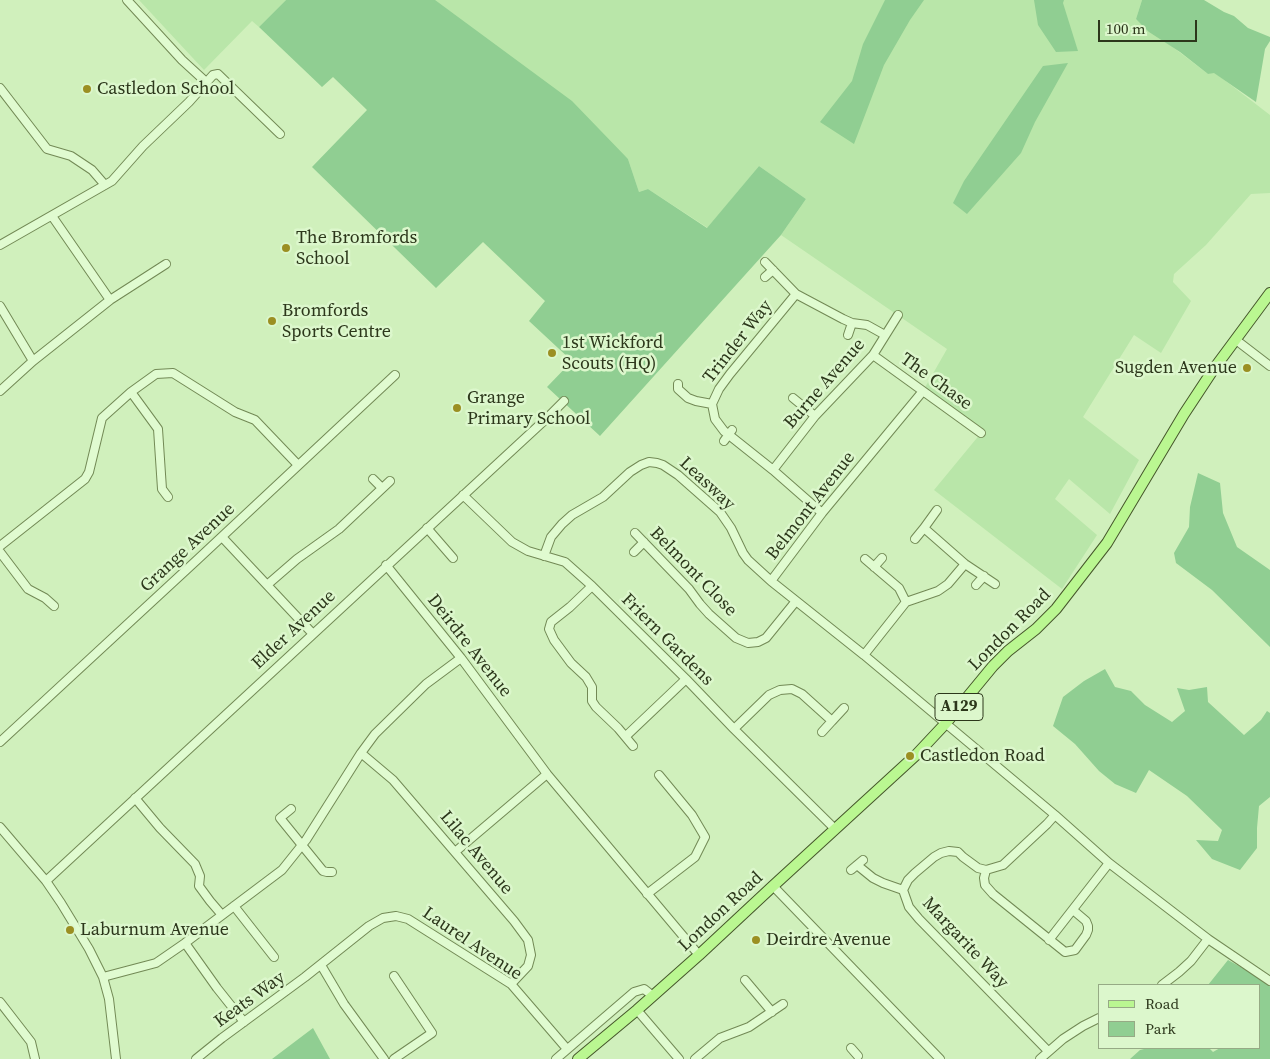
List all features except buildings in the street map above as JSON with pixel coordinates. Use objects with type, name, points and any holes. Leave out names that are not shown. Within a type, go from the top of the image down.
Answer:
[{"type":"main road","name":"London Road","points":[[578,1059],[699,955],[916,755],[946,723],[993,666],[1056,609],[1107,543],[1184,414],[1213,370],[1270,294]]},
{"type":"street","points":[[126,0],[182,60],[206,82]]},
{"type":"street","points":[[0,245],[112,181],[143,146],[189,102],[213,75],[218,74],[280,134]]},
{"type":"street","points":[[0,88],[47,149],[71,156],[92,170],[106,185]]},
{"type":"street","points":[[52,216],[110,300]]},
{"type":"street","points":[[765,262],[796,294],[852,323],[866,325],[885,335]]},
{"type":"street","points":[[0,391],[33,361],[110,300],[166,264]]},
{"type":"street","points":[[765,277],[773,270]]},
{"type":"street","name":"Trinder Way","points":[[796,294],[718,389],[712,404],[715,419],[728,435],[822,512]]},
{"type":"street","points":[[0,306],[33,361]]},
{"type":"street","name":"Burne Avenue","points":[[773,470],[815,416],[873,355],[898,316]]},
{"type":"street","points":[[848,334],[852,323]]},
{"type":"street","points":[[1236,340],[1270,366]]},
{"type":"street","name":"The Chase","points":[[873,355],[981,433]]},
{"type":"street","points":[[0,546],[85,479],[89,472],[102,418],[131,392],[156,374],[173,372],[235,412],[255,420],[298,465]]},
{"type":"street","name":"Grange Avenue","points":[[0,742],[395,375]]},
{"type":"street","points":[[678,384],[678,389],[688,398],[712,404]]},
{"type":"street","name":"Belmont Avenue","points":[[924,391],[822,512],[771,581],[946,723]]},
{"type":"street","points":[[131,392],[158,430],[162,489],[168,497]]},
{"type":"street","points":[[793,398],[815,416]]},
{"type":"street","name":"Elder Avenue","points":[[46,881],[564,401]]},
{"type":"street","name":"Leasway","points":[[544,556],[551,537],[572,515],[603,497],[630,472],[649,462],[664,465],[720,512],[748,560],[771,581]]},
{"type":"street","points":[[373,478],[382,488]]},
{"type":"street","points":[[267,586],[297,559],[339,529],[390,481]]},
{"type":"street","name":"Friern Gardens","points":[[463,495],[512,542],[528,551],[565,562],[592,586],[836,829]]},
{"type":"street","points":[[915,539],[937,510]]},
{"type":"street","points":[[427,528],[453,558]]},
{"type":"street","points":[[924,528],[965,564],[995,584]]},
{"type":"street","name":"Belmont Close","points":[[635,533],[689,589],[708,614],[736,638],[748,643],[758,642],[766,638],[796,601]]},
{"type":"street","points":[[222,537],[312,634]]},
{"type":"street","points":[[634,552],[644,542]]},
{"type":"street","points":[[0,552],[28,590],[45,598],[54,606]]},
{"type":"street","points":[[874,567],[882,558]]},
{"type":"street","points":[[866,559],[899,588],[906,602]]},
{"type":"street","points":[[864,655],[906,602],[938,591],[948,584],[965,564]]},
{"type":"street","name":"Deirdre Avenue","points":[[386,565],[462,658],[547,774],[699,955]]},
{"type":"street","points":[[976,585],[984,576]]},
{"type":"street","points":[[592,586],[551,622],[549,630],[554,640],[592,686],[592,701],[596,707],[626,736],[633,746]]},
{"type":"street","points":[[103,977],[156,964],[282,870],[302,845],[375,734],[426,684],[462,658]]},
{"type":"street","points":[[626,736],[686,680]]},
{"type":"street","points":[[734,729],[769,695],[780,690],[792,689],[802,694],[832,721]]},
{"type":"street","points":[[822,732],[844,708]]},
{"type":"street","points":[[946,723],[1109,863],[1208,939],[1270,981]]},
{"type":"street","name":"Lilac Avenue","points":[[361,753],[393,780],[514,921],[528,940],[531,956],[528,966],[512,984]]},
{"type":"street","points":[[455,852],[547,774]]},
{"type":"street","points":[[647,894],[695,857],[705,837],[692,815],[659,775]]},
{"type":"street","points":[[135,798],[194,864],[200,876],[199,886],[222,915]]},
{"type":"street","points":[[290,809],[280,818],[324,870],[332,872]]},
{"type":"street","points":[[903,890],[908,880],[915,873],[941,852],[958,852],[978,868],[986,870],[1004,865],[1048,824],[1055,815]]},
{"type":"street","points":[[0,827],[46,881],[88,948],[103,977],[109,999],[116,1059]]},
{"type":"street","points":[[1049,940],[1109,863]]},
{"type":"street","name":"Margarite Way","points":[[857,865],[873,878],[903,890],[909,907],[919,919],[1048,1051]]},
{"type":"street","points":[[986,870],[985,885],[993,894],[1065,952],[1075,950],[1086,935],[1088,926],[1073,910]]},
{"type":"street","points":[[773,886],[940,1059]]},
{"type":"street","points":[[234,906],[274,957]]},
{"type":"street","name":"Laurel Avenue","points":[[321,965],[369,926],[383,918],[396,916],[408,919],[512,984],[567,1049]]},
{"type":"street","points":[[1163,984],[1190,961],[1208,939]]},
{"type":"street","points":[[185,943],[244,1022]]},
{"type":"street","points":[[321,965],[344,1004],[384,1059]]},
{"type":"street","name":"Keats Way","points":[[196,1059],[321,965]]},
{"type":"street","points":[[394,976],[432,1033],[394,1059]]},
{"type":"street","points":[[745,980],[772,1012]]},
{"type":"street","points":[[556,1059],[634,992],[644,989],[653,996]]},
{"type":"street","points":[[0,1002],[31,1042],[35,1059]]},
{"type":"street","points":[[695,1059],[720,1038],[749,1027],[783,1004]]},
{"type":"street","points":[[637,1010],[679,1059]]},
{"type":"street","points":[[1040,1059],[1063,1039],[1098,1018]]},
{"type":"street","points":[[848,1059],[855,1052]]},
{"type":"green space","points":[[139,0],[286,0],[259,27],[252,21],[204,70]]},
{"type":"green space","points":[[286,0],[435,0],[572,101],[628,159],[639,192],[648,189],[707,228],[759,166],[806,199],[781,235],[600,436],[547,387],[572,361],[529,321],[545,301],[483,242],[436,288],[312,167],[367,110],[333,77],[322,87],[259,27]]},
{"type":"green space","points":[[432,0],[1142,0],[1136,19],[1208,74],[1214,72],[1270,115],[1270,193],[1251,194],[1206,245],[1174,274],[1173,282],[1191,301],[1161,353],[1134,335],[1083,417],[1139,460],[1110,514],[1069,479],[1055,499],[1097,535],[1062,589],[934,490],[981,433],[923,391],[947,349],[781,235],[806,199],[759,166],[708,228],[648,189],[639,192],[628,159]]},
{"type":"green space","points":[[885,0],[924,0],[884,65],[854,144],[820,122],[852,81],[863,44]]},
{"type":"green space","points":[[1034,0],[1064,0],[1063,3],[1078,51],[1056,52],[1038,25]]},
{"type":"green space","points":[[1142,0],[1204,0],[1234,16],[1248,28],[1270,37],[1270,41],[1265,49],[1256,102],[1214,73],[1208,74],[1180,52],[1149,32],[1136,19]]},
{"type":"green space","points":[[1068,63],[1035,122],[1021,153],[967,214],[953,203],[964,181],[1043,66]]},
{"type":"green space","points":[[1198,473],[1220,483],[1223,513],[1237,547],[1270,570],[1270,647],[1212,590],[1176,563],[1174,553],[1189,527],[1190,507]]},
{"type":"green space","points":[[1105,669],[1115,687],[1131,691],[1145,705],[1172,722],[1185,711],[1177,688],[1189,690],[1207,687],[1208,702],[1244,735],[1261,720],[1267,711],[1270,713],[1270,797],[1259,806],[1257,848],[1240,870],[1212,859],[1196,840],[1218,841],[1222,830],[1187,796],[1149,770],[1136,793],[1115,784],[1099,771],[1075,744],[1053,726],[1063,697],[1084,681]]},
{"type":"green space","points":[[1228,960],[1270,983],[1270,1059],[1130,1059],[1140,1050],[1144,1049],[1210,1049],[1213,1052],[1218,1049],[1260,1049],[1260,984],[1209,984]]},
{"type":"green space","points":[[313,1028],[330,1059],[272,1059]]},
{"type":"place","name":"Castledon School","points":[[87,89]]},
{"type":"place","name":"The Bromfords School","points":[[286,248]]},
{"type":"place","name":"Bromfords Sports Centre","points":[[272,321]]},
{"type":"place","name":"1st Wickford Scouts (HQ)","points":[[552,353]]},
{"type":"place","name":"Sugden Avenue","points":[[1247,368]]},
{"type":"place","name":"Grange Primary School","points":[[457,408]]},
{"type":"place","name":"Castledon Road","points":[[910,756]]},
{"type":"place","name":"Laburnum Avenue","points":[[70,930]]},
{"type":"place","name":"Deirdre Avenue","points":[[756,940]]}]
